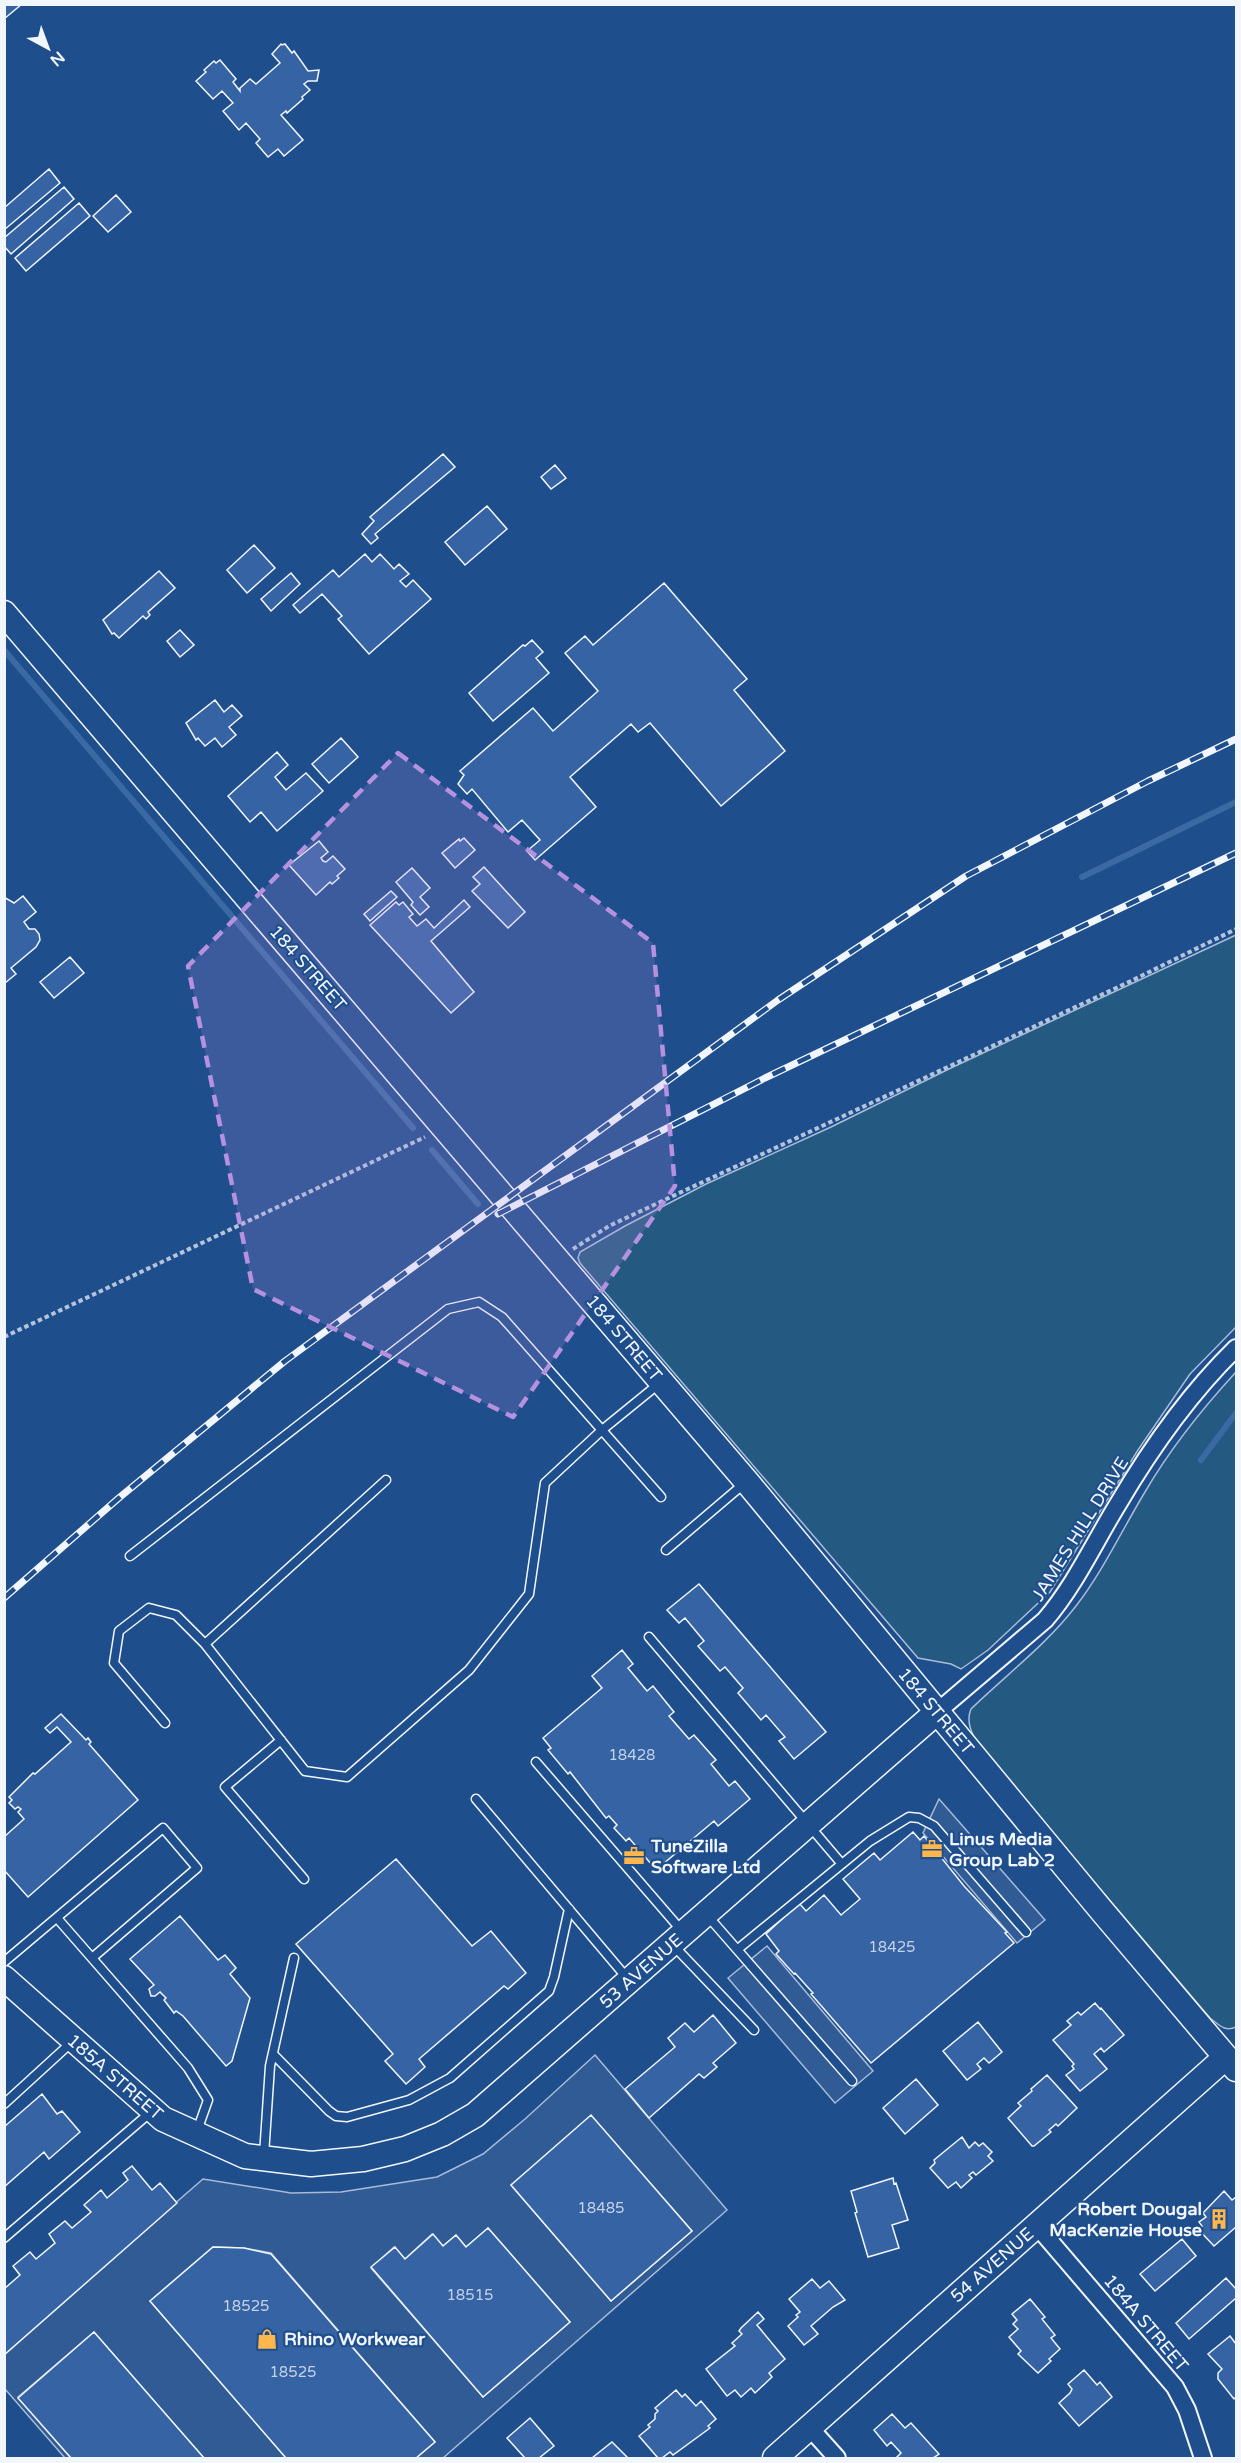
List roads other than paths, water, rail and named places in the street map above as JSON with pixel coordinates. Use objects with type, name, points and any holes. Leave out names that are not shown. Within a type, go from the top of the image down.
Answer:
[{"type":"main road","name":"184 STREET","points":[[4,613],[747,1482],[1102,1911],[1233,2058]]},
{"type":"main road","name":"53 AVENUE","points":[[311,2164],[363,2159],[405,2149],[442,2134],[475,2115],[937,1712]]},
{"type":"main road","name":"185A STREET","points":[[4,1978],[163,2119],[245,2156],[311,2164]]},
{"type":"main road","name":"54 AVENUE","points":[[775,2458],[1036,2226],[1233,2058]]},
{"type":"street","name":"JAMES HILL DRIVE","points":[[937,1712],[1045,1620],[1060,1602],[1118,1503],[1160,1438],[1212,1371],[1236,1348]]},
{"type":"street","name":"184A STREET","points":[[1036,2226],[1175,2387],[1187,2410],[1203,2458]]},
{"type":"street","points":[[810,2428],[837,2458]]},
{"type":"lane","points":[[130,1556],[448,1309],[479,1302],[502,1317],[661,1497]]},
{"type":"lane","points":[[165,1723],[114,1663],[119,1631],[149,1608],[176,1615],[205,1644],[305,1771],[347,1777],[469,1670],[529,1594],[545,1483],[602,1430],[661,1382]]},
{"type":"lane","points":[[205,1644],[386,1480]]},
{"type":"lane","points":[[666,1550],[747,1482]]},
{"type":"lane","points":[[649,1637],[841,1863]]},
{"type":"lane","points":[[281,1740],[225,1787],[304,1879]]},
{"type":"lane","points":[[536,1762],[677,1939],[754,2030]]},
{"type":"lane","points":[[476,1800],[629,1980]]},
{"type":"lane","points":[[738,1949],[870,1840],[909,1817],[926,1820],[934,1826],[1026,1932]]},
{"type":"lane","points":[[4,1962],[162,1828],[197,1868],[92,1958]]},
{"type":"lane","points":[[273,2054],[336,2116],[347,2117],[409,2100],[450,2079],[549,1992],[569,1909]]},
{"type":"lane","points":[[706,1914],[852,2081]]},
{"type":"lane","points":[[57,1918],[188,2068],[208,2100],[195,2135]]},
{"type":"lane","points":[[263,2158],[273,2054],[294,1958]]},
{"type":"lane","points":[[4,2104],[73,2041]]},
{"type":"lane","points":[[4,2238],[152,2110]]},
{"type":"waterway","points":[[4,650],[413,1128]]},
{"type":"waterway","points":[[1082,877],[1236,802]]},
{"type":"waterway","points":[[432,1150],[478,1204]]},
{"type":"waterway","points":[[1201,1460],[1236,1413]]},
{"type":"railway","points":[[4,1598],[120,1497],[285,1361],[778,1000],[966,876],[1148,781],[1236,739]]},
{"type":"railway","points":[[498,1214],[765,1078],[1236,853]]},
{"type":"place","name":"Linus Media Group Lab 2","points":[[932,1849]]},
{"type":"place","name":"TuneZilla Software Ltd","points":[[634,1856]]},
{"type":"place","name":"Robert Dougal MacKenzie House","points":[[1219,2219]]},
{"type":"place","name":"Rhino Workwear","points":[[267,2339]]}]
